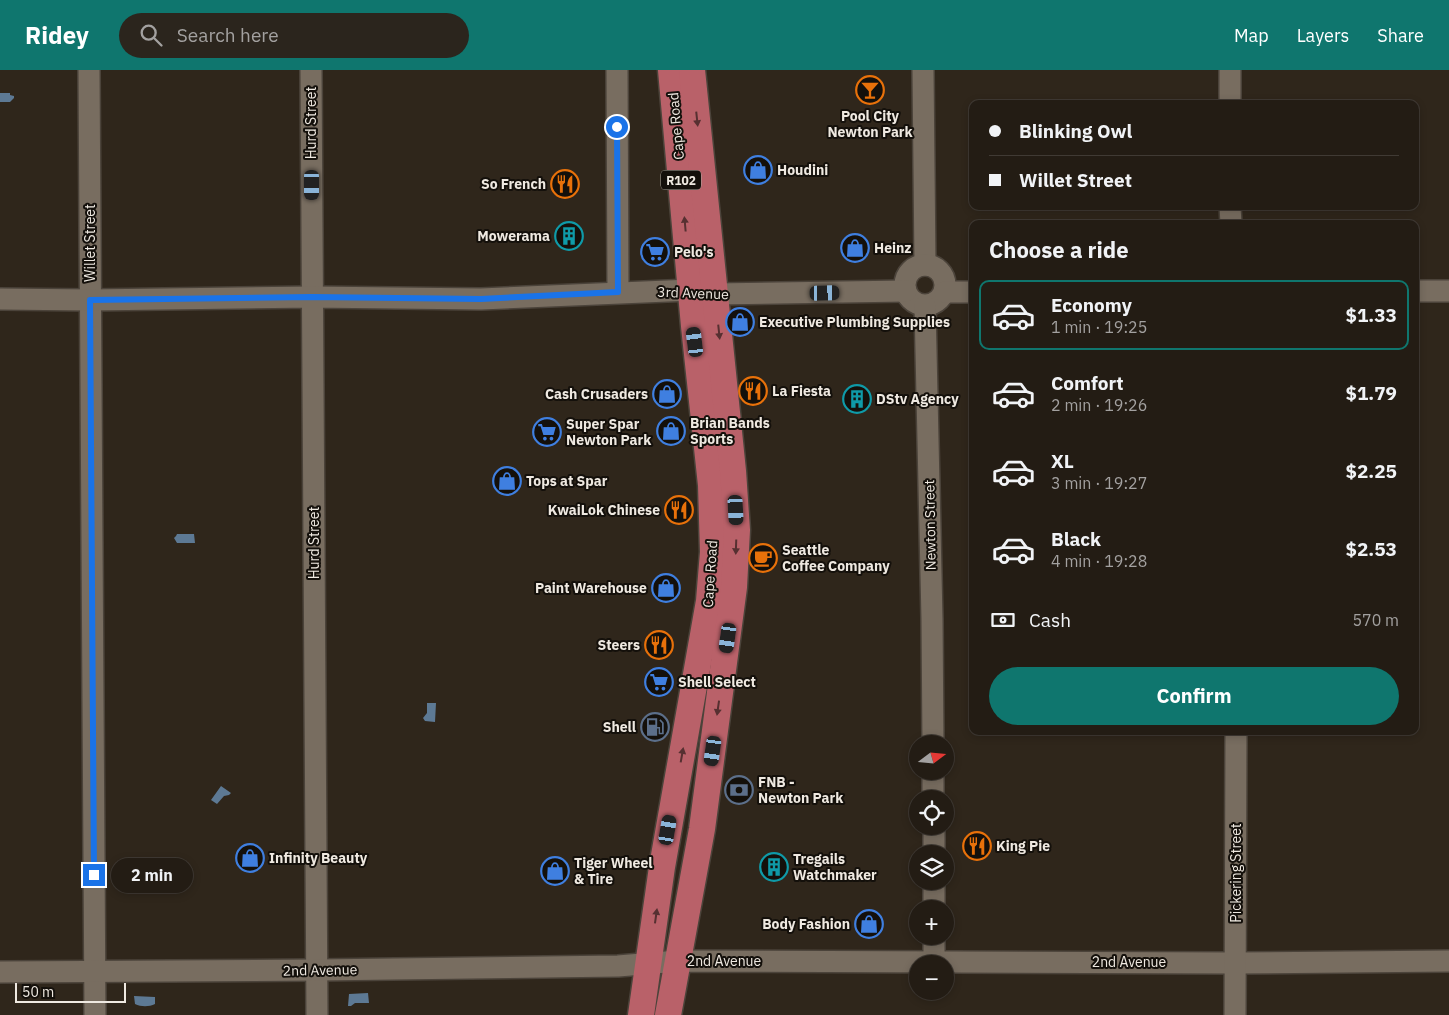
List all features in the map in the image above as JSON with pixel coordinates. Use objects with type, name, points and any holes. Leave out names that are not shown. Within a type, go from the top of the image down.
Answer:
[{"type":"main road","name":"Cape Road","points":[[668,1015],[702,829],[734,587],[736,530],[733,472],[703,292],[672,70]]},
{"type":"main road","name":"Cape Road","points":[[641,1015],[662,867],[709,602],[713,552],[692,70]]},
{"type":"street","name":"Willet Street","points":[[89,70],[95,1015]]},
{"type":"street","name":"Hurd Street","points":[[311,70],[317,1015]]},
{"type":"street","points":[[617,70],[618,292]]},
{"type":"street","points":[[923,70],[925,265]]},
{"type":"street","points":[[1230,70],[1230,100]]},
{"type":"street","points":[[925,265],[934,267],[942,273],[946,282],[945,292],[942,297],[937,302],[925,306],[917,304],[906,291],[909,273],[916,267],[925,265]]},
{"type":"street","name":"3rd Avenue","points":[[0,300],[312,297],[481,299],[618,292],[906,291]]},
{"type":"street","points":[[1419,291],[1449,291]]},
{"type":"street","points":[[945,292],[969,292]]},
{"type":"street","name":"Newton Street","points":[[925,306],[933,735]]},
{"type":"street","name":"Pickering Street","points":[[1235,1015],[1236,735]]},
{"type":"street","name":"2nd Avenue","points":[[0,972],[618,966],[678,961],[909,961]]},
{"type":"street","name":"2nd Avenue","points":[[954,961],[1236,963],[1449,961]]},
{"type":"water","points":[[0,93],[10,93],[14,98],[10,102],[0,102]]},
{"type":"water","points":[[177,534],[194,534],[195,543],[177,543],[174,538]]},
{"type":"water","points":[[427,703],[436,703],[435,722],[425,721],[423,718],[427,713]]},
{"type":"water","points":[[221,786],[231,793],[224,796],[217,804],[211,800]]},
{"type":"water","points":[[368,993],[369,1003],[355,1003],[348,1006],[349,994]]},
{"type":"water","points":[[134,996],[155,997],[155,1004],[148,1006],[137,1005],[135,1004]]},
{"type":"place","name":"Pool City Newton Park","points":[[870,90]]},
{"type":"place","name":"Houdini","points":[[758,170]]},
{"type":"place","name":"So French","points":[[565,184]]},
{"type":"place","name":"Mowerama","points":[[569,236]]},
{"type":"place","name":"Heinz","points":[[855,248]]},
{"type":"place","name":"Pelo's","points":[[655,252]]},
{"type":"place","name":"Executive Plumbing Supplies","points":[[740,322]]},
{"type":"place","name":"La Fiesta","points":[[753,391]]},
{"type":"place","name":"Cash Crusaders","points":[[667,394]]},
{"type":"place","name":"DStv Agency","points":[[857,399]]},
{"type":"place","name":"Brian Bands Sports","points":[[671,431]]},
{"type":"place","name":"Super Spar Newton Park","points":[[547,432]]},
{"type":"place","name":"Tops at Spar","points":[[507,481]]},
{"type":"place","name":"KwaiLok Chinese","points":[[679,510]]},
{"type":"place","name":"Seattle Coffee Company","points":[[763,558]]},
{"type":"place","name":"Paint Warehouse","points":[[666,588]]},
{"type":"place","name":"Steers","points":[[659,645]]},
{"type":"place","name":"Shell Select","points":[[659,682]]},
{"type":"place","name":"Shell","points":[[655,727]]},
{"type":"place","name":"FNB - Newton Park","points":[[739,790]]},
{"type":"place","name":"King Pie","points":[[977,846]]},
{"type":"place","name":"Infinity Beauty","points":[[250,858]]},
{"type":"place","name":"Tregails Watchmaker","points":[[774,867]]},
{"type":"place","name":"Tiger Wheel & Tire","points":[[555,871]]},
{"type":"place","name":"Body Fashion","points":[[869,924]]},
{"type":"route","points":[[94,875],[90,300],[312,297],[481,299],[618,292],[617,127]]}]
